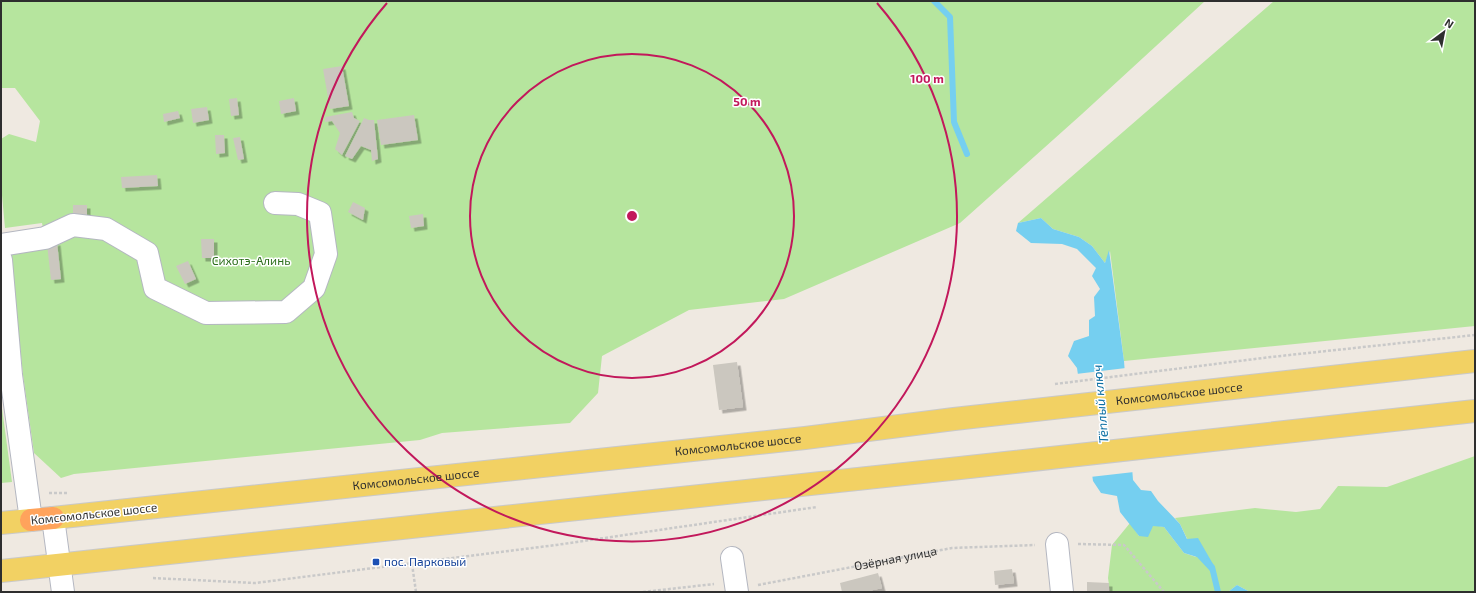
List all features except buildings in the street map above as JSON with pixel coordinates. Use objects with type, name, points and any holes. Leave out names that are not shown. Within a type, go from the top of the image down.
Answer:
[{"type":"highway","name":"Комсомольское шоссе","points":[[31,520],[53,518]]},
{"type":"main road","name":"Комсомольское шоссе","points":[[53,518],[797,439],[954,419],[1475,361]]},
{"type":"main road","points":[[1,571],[61,579],[960,468],[1475,411]]},
{"type":"main road","name":"Комсомольское шоссе","points":[[1,523],[31,520]]},
{"type":"street","points":[[1,245],[45,238],[72,225],[106,229],[147,253],[155,288],[206,313],[286,312],[314,288],[326,254],[320,213],[298,204],[275,203]]},
{"type":"street","points":[[1,260],[6,376],[31,520]]},
{"type":"street","points":[[53,518],[61,579]]},
{"type":"street","points":[[1056,544],[1062,592]]},
{"type":"street","points":[[732,558],[736,588]]},
{"type":"path","points":[[1052,384],[1475,334]]},
{"type":"path","points":[[147,578],[255,583],[412,564],[700,525],[824,506]]},
{"type":"path","name":"Озёрная улица","points":[[643,592],[736,588],[952,548],[1056,544],[1124,545],[1164,592]]},
{"type":"path","points":[[412,564],[416,592]]},
{"type":"green space","name":"Сихотэ-Алинь","points":[[1,1],[1205,1],[960,223],[784,299],[689,310],[602,356],[598,393],[570,423],[442,433],[420,440],[74,474],[61,478],[34,453],[23,375],[10,253],[45,238],[42,223],[5,228],[1,184],[1,139],[9,134],[36,142],[40,121],[15,88],[1,88]]},
{"type":"green space","points":[[1274,1],[1475,1],[1475,326],[1124,361],[1110,251],[1105,263],[1092,246],[1079,237],[1053,229],[1041,218],[1018,223]]},
{"type":"green space","points":[[1,401],[12,482],[1,483]]},
{"type":"green space","points":[[1475,456],[1475,592],[1250,592],[1237,585],[1228,592],[1110,592],[1108,578],[1112,545],[1130,523],[1139,536],[1153,525],[1164,527],[1184,553],[1196,557],[1180,524],[1175,518],[1255,508],[1296,512],[1320,509],[1338,486],[1387,487]]},
{"type":"water","points":[[1041,218],[1053,229],[1079,237],[1092,246],[1105,263],[1109,250],[1124,361],[1133,480],[1141,490],[1151,491],[1158,501],[1180,524],[1187,539],[1198,538],[1213,564],[1211,572],[1197,557],[1184,553],[1164,527],[1153,526],[1148,537],[1139,536],[1120,512],[1117,496],[1101,493],[1093,481],[1077,368],[1068,356],[1074,341],[1089,336],[1089,320],[1095,316],[1094,297],[1100,289],[1092,276],[1096,268],[1077,249],[1062,244],[1031,243],[1016,231],[1018,223]]},
{"type":"water","points":[[1237,585],[1250,592],[1228,592]]},
{"type":"pier","points":[[1126,368],[1134,472],[1090,477],[1076,374]]},
{"type":"waterway","name":"Тёплый ключ","points":[[934,1],[950,17],[954,122],[967,154]]},
{"type":"waterway","name":"Тёплый ключ","points":[[1207,562],[1212,567],[1218,592]]},
{"type":"place","name":"пос. Парковый","points":[[376,562]]}]
